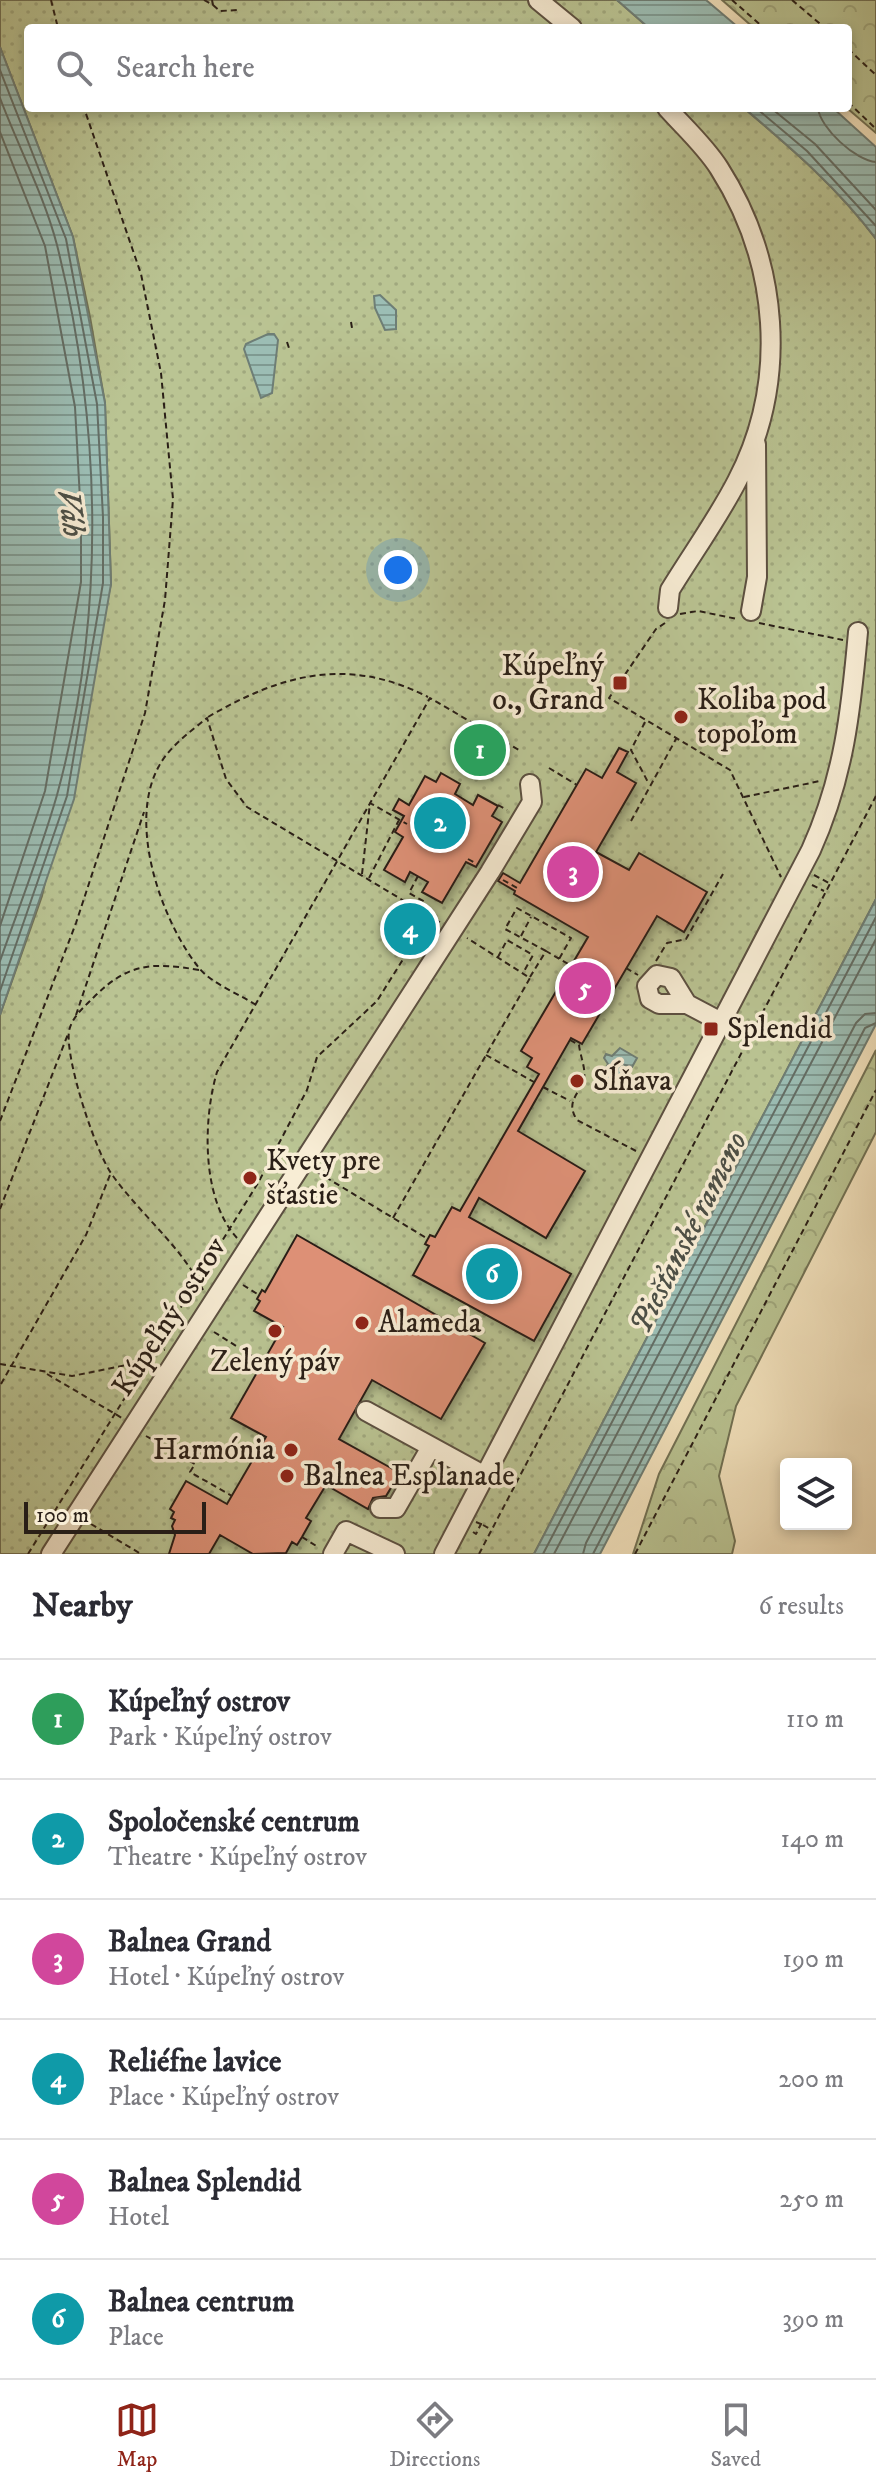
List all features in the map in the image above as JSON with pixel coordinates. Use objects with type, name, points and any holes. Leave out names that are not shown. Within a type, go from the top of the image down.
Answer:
[{"type":"street","points":[[538,0],[567,24]]},
{"type":"street","points":[[670,615],[670,590],[737,481],[756,437],[766,399],[773,340],[769,291],[747,218],[718,166],[671,112]]},
{"type":"street","points":[[751,618],[757,577],[756,437]]},
{"type":"street","points":[[444,1554],[723,1023],[826,816],[840,774],[850,722],[855,637]]},
{"type":"street","name":"Kúpeľný ostrov","points":[[51,1554],[532,802],[530,784]]},
{"type":"street","points":[[687,1004],[723,1023]]},
{"type":"street","points":[[366,1411],[483,1475]]},
{"type":"street","points":[[380,1508],[396,1508],[431,1447]]},
{"type":"street","points":[[327,1551],[346,1531],[395,1554]]},
{"type":"path","points":[[51,0],[57,24]]},
{"type":"path","points":[[204,0],[220,11],[238,10]]},
{"type":"path","points":[[212,0],[213,5]]},
{"type":"path","points":[[732,0],[759,24]]},
{"type":"path","points":[[792,0],[820,24]]},
{"type":"path","points":[[852,53],[876,75]]},
{"type":"path","points":[[852,106],[876,129]]},
{"type":"path","points":[[0,1121],[76,923],[145,713],[165,600],[173,499],[161,373],[141,274],[85,112]]},
{"type":"path","points":[[351,322],[352,328]]},
{"type":"path","points":[[287,342],[289,348]]},
{"type":"path","points":[[791,870],[784,884],[730,770],[609,698],[656,629],[670,615],[698,611],[855,637]]},
{"type":"path","points":[[0,1209],[69,1033],[159,765],[207,718],[235,699],[275,683],[315,676],[385,679],[430,698],[519,750]]},
{"type":"path","points":[[247,1249],[230,1230],[211,1179],[207,1139],[209,1098],[217,1072],[430,698]]},
{"type":"path","points":[[207,718],[226,779],[234,795],[247,807],[530,978]]},
{"type":"path","points":[[646,721],[631,750],[650,787]]},
{"type":"path","points":[[631,821],[676,739]]},
{"type":"path","points":[[549,768],[577,785]]},
{"type":"path","points":[[743,797],[831,778]]},
{"type":"path","points":[[479,1554],[876,796]]},
{"type":"path","points":[[370,803],[407,824]]},
{"type":"path","points":[[362,875],[370,803]]},
{"type":"path","points":[[145,809],[146,835],[162,904],[200,970]]},
{"type":"path","points":[[368,879],[399,820]]},
{"type":"path","points":[[653,967],[667,943],[686,939],[723,874]]},
{"type":"path","points":[[418,876],[409,893],[425,902],[421,910]]},
{"type":"path","points":[[819,877],[829,883]]},
{"type":"path","points":[[559,959],[571,938],[517,908],[505,929],[546,951],[559,959],[570,965]]},
{"type":"path","points":[[28,1554],[230,1230],[307,1090],[317,1057],[377,1001],[430,916]]},
{"type":"path","points":[[520,937],[532,916]]},
{"type":"path","points":[[498,958],[507,940],[533,955],[523,973]]},
{"type":"path","points":[[393,1218],[546,951]]},
{"type":"path","points":[[75,1016],[122,972],[170,965],[200,970],[256,1005]]},
{"type":"path","points":[[69,1033],[81,1099],[111,1174],[184,1257],[211,1305]]},
{"type":"path","points":[[570,1040],[579,1045],[585,1077],[571,1102]]},
{"type":"path","points":[[486,1055],[534,1082]]},
{"type":"path","points":[[543,1087],[571,1102],[577,1120],[651,1159]]},
{"type":"path","points":[[635,1554],[876,1090]]},
{"type":"path","points":[[302,1163],[428,1239]]},
{"type":"path","points":[[1,1384],[86,1235],[111,1174]]},
{"type":"path","points":[[229,1276],[259,1295]]},
{"type":"path","points":[[199,1323],[263,1363]]},
{"type":"path","points":[[0,1364],[72,1376],[127,1365],[152,1351],[182,1348]]},
{"type":"path","points":[[76,1515],[141,1554]]},
{"type":"path","points":[[482,1525],[476,1534],[471,1531],[476,1522],[482,1525],[491,1530]]},
{"type":"path","points":[[302,1537],[327,1551]]},
{"type":"green space","points":[[0,0],[617,0],[644,24],[24,24],[24,109],[0,47]]},
{"type":"green space","points":[[722,0],[876,0],[876,133],[852,112],[852,24],[749,24]]},
{"type":"green space","points":[[25,112],[749,112],[830,186],[876,239],[876,899],[534,1554],[0,1554],[0,1015],[42,896],[111,584],[105,403],[73,237]]},
{"type":"green space","points":[[876,1050],[876,1132],[736,1406],[719,1476],[735,1541],[732,1554],[633,1554],[659,1474]]},
{"type":"water","points":[[617,0],[706,0],[734,24],[644,24]]},
{"type":"water","name":"Váh","points":[[0,47],[73,237],[105,403],[111,584],[74,799],[0,1015]]},
{"type":"water","points":[[749,112],[837,112],[876,147],[876,239],[830,186]]},
{"type":"water","points":[[380,295],[396,310],[396,329],[385,330],[375,308],[374,296]]},
{"type":"water","points":[[274,334],[278,340],[272,393],[261,398],[244,349],[246,344]]},
{"type":"water","points":[[876,899],[876,1024],[600,1554],[534,1554]]},
{"type":"water","points":[[620,1048],[637,1058],[632,1067],[618,1063],[629,1073],[615,1091],[598,1080],[608,1064],[604,1058],[606,1054],[612,1056]]},
{"type":"building","points":[[619,748],[628,752],[617,772],[636,783],[596,852],[629,870],[639,853],[707,892],[684,932],[657,916],[582,1044],[571,1038],[518,1131],[585,1171],[546,1238],[479,1198],[469,1217],[571,1274],[534,1341],[413,1275],[429,1246],[425,1244],[430,1235],[435,1237],[452,1207],[460,1211],[539,1074],[527,1067],[532,1058],[521,1051],[588,937],[514,894],[515,891],[498,881],[503,873],[520,883],[586,769],[602,778]]},
{"type":"building","points":[[441,773],[460,784],[455,794],[473,805],[478,795],[498,806],[492,816],[502,822],[476,867],[466,862],[442,903],[422,892],[428,882],[410,872],[405,882],[384,870],[403,837],[395,832],[404,816],[393,810],[399,799],[409,805],[425,776],[436,782]]},
{"type":"building","points":[[297,1235],[485,1343],[441,1419],[372,1380],[339,1439],[400,1473],[386,1496],[373,1498],[368,1509],[326,1485],[306,1518],[311,1521],[302,1537],[297,1545],[292,1542],[286,1553],[253,1554],[220,1535],[209,1554],[169,1554],[175,1535],[172,1526],[175,1520],[171,1518],[174,1512],[170,1509],[186,1481],[227,1504],[266,1437],[231,1418],[283,1327],[254,1311],[262,1290],[265,1292]]},
{"type":"place","name":"Kúpeľný o., Grand","points":[[620,683]]},
{"type":"place","name":"Koliba pod topoľom","points":[[681,717]]},
{"type":"place","name":"Kúpeľný ostrov","points":[[480,750]]},
{"type":"place","name":"Spoločenské centrum","points":[[440,823]]},
{"type":"place","name":"Balnea Grand","points":[[573,872]]},
{"type":"place","name":"Reliéfne lavice","points":[[410,929]]},
{"type":"place","name":"Balnea Splendid","points":[[585,988]]},
{"type":"place","name":"Splendid","points":[[711,1029]]},
{"type":"place","name":"Sĺňava","points":[[577,1081]]},
{"type":"place","name":"Kvety pre šťastie","points":[[250,1178]]},
{"type":"place","name":"Balnea centrum","points":[[492,1274]]},
{"type":"place","name":"Alameda","points":[[362,1323]]},
{"type":"place","name":"Zelený páv","points":[[275,1331]]},
{"type":"place","name":"Harmónia","points":[[291,1450]]},
{"type":"place","name":"Balnea Esplanade","points":[[287,1476]]},
{"type":"water label","name":"Piešťanské rameno","points":[[689,1233]]}]
